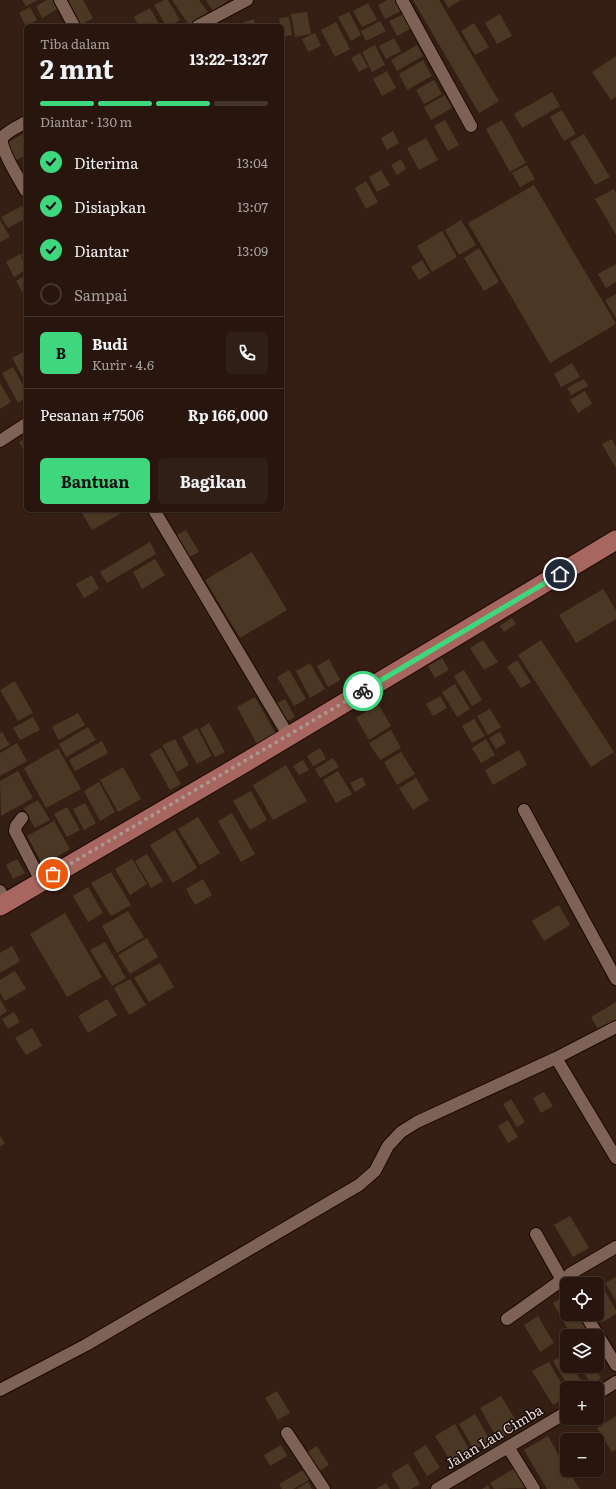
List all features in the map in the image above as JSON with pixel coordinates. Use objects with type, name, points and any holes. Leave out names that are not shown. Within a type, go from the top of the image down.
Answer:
[{"type":"main road","points":[[2,900],[41,881],[616,540]]},
{"type":"street","points":[[60,0],[73,24]]},
{"type":"street","points":[[202,24],[247,0]]},
{"type":"street","points":[[402,0],[471,126]]},
{"type":"street","points":[[24,123],[3,137],[1,148],[24,188]]},
{"type":"street","points":[[0,441],[24,425]]},
{"type":"street","points":[[155,512],[288,735]]},
{"type":"street","points":[[524,810],[616,979]]},
{"type":"street","points":[[22,818],[16,826],[16,831],[41,881]]},
{"type":"street","points":[[0,1390],[86,1345],[359,1185],[375,1171],[394,1137],[406,1128],[556,1058],[616,1027]]},
{"type":"street","points":[[556,1058],[616,1158]]},
{"type":"street","points":[[536,1234],[562,1277]]},
{"type":"street","points":[[568,1277],[570,1274],[616,1247]]},
{"type":"street","points":[[507,1319],[560,1287]]},
{"type":"street","points":[[589,1321],[616,1365]]},
{"type":"street","points":[[604,1390],[616,1382]]},
{"type":"street","name":"Jalan Lau Cimba","points":[[437,1489],[560,1416]]},
{"type":"street","points":[[287,1433],[324,1489]]},
{"type":"street","points":[[508,1447],[534,1489]]},
{"type":"building","points":[[22,0],[38,0],[26,6]]},
{"type":"building","points":[[47,0],[53,0],[58,9],[42,18],[36,6]]},
{"type":"building","points":[[69,0],[83,0],[93,18],[82,24],[78,24],[66,2]]},
{"type":"building","points":[[164,0],[168,0],[180,20],[173,24],[165,24],[154,5]]},
{"type":"building","points":[[172,0],[199,0],[208,12],[188,24]]},
{"type":"building","points":[[206,0],[229,0],[213,11]]},
{"type":"building","points":[[387,0],[395,0],[401,11],[385,19],[378,5]]},
{"type":"building","points":[[413,0],[439,0],[499,101],[479,113]]},
{"type":"building","points":[[444,0],[461,0],[448,8]]},
{"type":"building","points":[[368,3],[377,20],[362,27],[353,11]]},
{"type":"building","points":[[30,7],[37,20],[30,24],[25,24],[19,13]]},
{"type":"building","points":[[150,8],[159,24],[138,24],[134,17]]},
{"type":"building","points":[[307,12],[311,34],[295,37],[291,14]]},
{"type":"building","points":[[349,12],[361,35],[351,41],[338,17]]},
{"type":"building","points":[[404,14],[412,28],[397,36],[389,21]]},
{"type":"building","points":[[500,14],[512,36],[497,44],[485,23]]},
{"type":"building","points":[[289,17],[292,35],[284,37],[284,24],[280,24],[279,18]]},
{"type":"building","points":[[254,19],[255,24],[242,24]]},
{"type":"building","points":[[380,21],[386,31],[366,41],[361,31]]},
{"type":"building","points":[[336,22],[350,49],[335,57],[321,30]]},
{"type":"building","points":[[474,23],[489,47],[475,55],[461,31]]},
{"type":"building","points":[[315,33],[321,46],[308,52],[302,39]]},
{"type":"building","points":[[394,38],[401,51],[386,59],[379,46]]},
{"type":"building","points":[[375,45],[385,65],[372,72],[362,52]]},
{"type":"building","points":[[417,45],[423,56],[397,71],[391,60]]},
{"type":"building","points":[[360,53],[368,67],[359,72],[351,58]]},
{"type":"building","points":[[616,56],[616,97],[611,100],[592,72]]},
{"type":"building","points":[[423,60],[432,76],[407,90],[399,74]]},
{"type":"building","points":[[387,71],[396,88],[382,96],[373,79]]},
{"type":"building","points":[[434,80],[442,94],[424,104],[416,90]]},
{"type":"building","points":[[552,92],[560,106],[522,128],[514,114]]},
{"type":"building","points":[[445,95],[452,108],[431,120],[424,107]]},
{"type":"building","points":[[562,110],[576,134],[564,141],[550,117]]},
{"type":"building","points":[[445,120],[459,145],[448,151],[434,126]]},
{"type":"building","points":[[502,120],[526,163],[510,172],[486,129]]},
{"type":"building","points":[[393,131],[399,143],[387,150],[381,138]]},
{"type":"building","points":[[24,133],[24,156],[16,160],[7,143]]},
{"type":"building","points":[[584,134],[610,177],[595,185],[570,142]]},
{"type":"building","points":[[426,138],[438,160],[419,170],[407,148]]},
{"type":"building","points":[[401,159],[406,169],[397,175],[391,165]]},
{"type":"building","points":[[527,165],[535,179],[520,187],[512,173]]},
{"type":"building","points":[[381,170],[390,185],[377,192],[369,177]]},
{"type":"building","points":[[366,181],[378,202],[366,209],[355,188]]},
{"type":"building","points":[[534,185],[616,324],[550,363],[468,223]]},
{"type":"building","points":[[614,189],[616,193],[616,235],[595,199]]},
{"type":"building","points":[[22,206],[24,210],[24,219],[8,228],[1,217]]},
{"type":"building","points":[[0,220],[10,237],[0,242]]},
{"type":"building","points":[[461,220],[476,245],[459,255],[445,230]]},
{"type":"building","points":[[442,231],[457,257],[432,272],[417,246]]},
{"type":"building","points":[[479,248],[499,282],[484,291],[464,258]]},
{"type":"building","points":[[24,252],[24,259],[21,254]]},
{"type":"building","points":[[20,254],[24,262],[24,271],[14,277],[6,262]]},
{"type":"building","points":[[422,260],[430,273],[419,280],[411,267]]},
{"type":"building","points":[[616,264],[616,282],[606,288],[598,274]]},
{"type":"building","points":[[24,276],[23,293],[16,281]]},
{"type":"building","points":[[616,294],[616,318],[605,300]]},
{"type":"building","points":[[24,352],[24,379],[12,358]]},
{"type":"building","points":[[572,363],[580,377],[561,387],[554,374]]},
{"type":"building","points":[[13,367],[24,387],[24,399],[18,403],[2,373]]},
{"type":"building","points":[[584,379],[588,386],[571,395],[567,388]]},
{"type":"building","points":[[0,383],[11,402],[0,409]]},
{"type":"building","points":[[585,391],[592,404],[578,413],[570,400]]},
{"type":"building","points":[[24,439],[24,451],[19,442]]},
{"type":"building","points":[[612,439],[616,447],[616,468],[602,444]]},
{"type":"building","points":[[81,512],[124,512],[92,530]]},
{"type":"building","points":[[186,530],[199,552],[186,559],[173,537]]},
{"type":"building","points":[[150,542],[156,554],[107,583],[100,572]]},
{"type":"building","points":[[252,552],[287,610],[240,638],[205,580]]},
{"type":"building","points":[[155,559],[165,575],[142,589],[133,572]]},
{"type":"building","points":[[92,575],[99,589],[84,598],[76,584]]},
{"type":"building","points":[[603,589],[616,610],[616,619],[576,643],[559,615]]},
{"type":"building","points":[[512,618],[516,624],[504,632],[500,626]]},
{"type":"building","points":[[483,640],[498,662],[484,670],[470,648]]},
{"type":"building","points":[[541,640],[614,752],[591,767],[518,655]]},
{"type":"building","points":[[442,658],[449,670],[435,678],[428,666]]},
{"type":"building","points":[[329,659],[340,680],[328,687],[317,666]]},
{"type":"building","points":[[517,660],[531,682],[521,688],[507,667]]},
{"type":"building","points":[[310,663],[325,689],[310,698],[296,671]]},
{"type":"building","points":[[289,670],[306,699],[294,706],[277,677]]},
{"type":"building","points":[[464,670],[482,700],[472,706],[454,676]]},
{"type":"building","points":[[15,681],[33,713],[18,721],[0,690]]},
{"type":"building","points":[[455,684],[470,709],[457,717],[442,692]]},
{"type":"building","points":[[440,696],[447,708],[433,716],[426,704]]},
{"type":"building","points":[[255,697],[276,734],[257,744],[237,707]]},
{"type":"building","points":[[285,699],[295,717],[284,723],[274,705]]},
{"type":"building","points":[[378,704],[391,726],[369,740],[356,718]]},
{"type":"building","points":[[490,709],[501,727],[488,735],[477,716]]},
{"type":"building","points":[[78,713],[85,725],[59,740],[52,727]]},
{"type":"building","points":[[33,717],[40,730],[20,740],[13,728]]},
{"type":"building","points":[[474,719],[485,736],[472,743],[462,726]]},
{"type":"building","points":[[209,723],[225,752],[215,757],[200,729]]},
{"type":"building","points":[[88,727],[96,740],[66,757],[59,744]]},
{"type":"building","points":[[197,728],[212,756],[197,764],[182,737]]},
{"type":"building","points":[[391,730],[401,748],[380,760],[369,743]]},
{"type":"building","points":[[2,732],[10,745],[0,750],[0,733]]},
{"type":"building","points":[[500,732],[506,743],[496,749],[489,738]]},
{"type":"building","points":[[175,739],[189,765],[177,772],[162,745]]},
{"type":"building","points":[[486,739],[495,755],[481,763],[472,748]]},
{"type":"building","points":[[102,741],[108,753],[75,771],[69,760]]},
{"type":"building","points":[[17,743],[27,761],[0,776],[0,753]]},
{"type":"building","points":[[58,748],[81,789],[46,808],[24,768]]},
{"type":"building","points":[[161,748],[181,784],[170,790],[150,754]]},
{"type":"building","points":[[320,748],[326,759],[313,766],[307,756]]},
{"type":"building","points":[[519,750],[527,765],[493,785],[485,770]]},
{"type":"building","points":[[401,752],[415,774],[397,785],[384,762]]},
{"type":"building","points":[[333,758],[339,767],[320,778],[315,769]]},
{"type":"building","points":[[303,760],[309,770],[299,775],[293,766]]},
{"type":"building","points":[[286,765],[307,801],[273,820],[253,785]]},
{"type":"building","points":[[123,767],[141,799],[118,812],[100,780]]},
{"type":"building","points":[[18,771],[33,798],[1,816],[0,781]]},
{"type":"building","points":[[338,771],[352,794],[336,803],[323,780]]},
{"type":"building","points":[[362,777],[366,785],[355,792],[350,783]]},
{"type":"building","points":[[416,778],[429,800],[413,810],[399,788]]},
{"type":"building","points":[[99,782],[115,812],[100,821],[84,791]]},
{"type":"building","points":[[251,791],[267,820],[250,830],[233,801]]},
{"type":"building","points":[[38,800],[50,820],[35,828],[24,808]]},
{"type":"building","points":[[85,803],[96,823],[84,830],[73,809]]},
{"type":"building","points":[[67,807],[80,830],[67,837],[54,814]]},
{"type":"building","points":[[232,813],[255,854],[241,862],[218,821]]},
{"type":"building","points":[[198,817],[220,853],[200,865],[178,829]]},
{"type":"building","points":[[54,821],[70,849],[43,865],[27,836]]},
{"type":"building","points":[[175,830],[197,868],[173,883],[150,845]]},
{"type":"building","points":[[147,854],[163,881],[151,888],[135,861]]},
{"type":"building","points":[[17,859],[25,873],[13,879],[6,865]]},
{"type":"building","points":[[132,859],[147,884],[130,895],[115,869]]},
{"type":"building","points":[[111,872],[131,905],[111,916],[91,883]]},
{"type":"building","points":[[203,879],[212,895],[195,905],[186,889]]},
{"type":"building","points":[[88,887],[103,913],[88,922],[73,896]]},
{"type":"building","points":[[559,905],[570,925],[544,941],[532,921]]},
{"type":"building","points":[[128,911],[144,937],[117,953],[102,926]]},
{"type":"building","points":[[65,913],[102,977],[67,997],[30,934]]},
{"type":"building","points":[[147,938],[158,957],[130,974],[118,955]]},
{"type":"building","points":[[105,942],[126,978],[112,986],[90,950]]},
{"type":"building","points":[[12,946],[20,961],[0,973],[0,953]]},
{"type":"building","points":[[160,963],[174,987],[149,1002],[134,978]]},
{"type":"building","points":[[15,971],[26,989],[5,1001],[0,993],[0,980]]},
{"type":"building","points":[[130,979],[146,1005],[129,1015],[114,988]]},
{"type":"building","points":[[0,999],[7,1011],[0,1016]]},
{"type":"building","points":[[107,999],[117,1015],[88,1033],[78,1016]]},
{"type":"building","points":[[616,1002],[616,1021],[599,1031],[591,1017]]},
{"type":"building","points":[[14,1012],[20,1022],[8,1029],[2,1019]]},
{"type":"building","points":[[32,1028],[42,1046],[26,1055],[15,1038]]},
{"type":"building","points":[[544,1092],[553,1106],[541,1113],[533,1098]]},
{"type":"building","points":[[511,1099],[525,1122],[517,1127],[503,1104]]},
{"type":"building","points":[[508,1120],[518,1137],[508,1143],[498,1126]]},
{"type":"building","points":[[0,1135],[5,1144],[0,1146]]},
{"type":"building","points":[[570,1216],[589,1248],[573,1257],[554,1225]]},
{"type":"building","points":[[616,1277],[616,1301],[605,1283]]},
{"type":"building","points":[[604,1290],[616,1310],[616,1314],[601,1323],[600,1321],[604,1321]]},
{"type":"building","points":[[560,1298],[560,1315],[553,1303]]},
{"type":"building","points":[[538,1316],[554,1343],[540,1352],[524,1325]]},
{"type":"building","points":[[563,1321],[584,1321],[589,1329],[568,1329]]},
{"type":"building","points":[[560,1357],[560,1373],[553,1361]]},
{"type":"building","points":[[549,1362],[560,1381],[560,1401],[553,1405],[532,1371]]},
{"type":"building","points":[[560,1373],[576,1373],[581,1381],[565,1381]]},
{"type":"building","points":[[584,1373],[598,1373],[601,1378],[596,1381],[589,1381]]},
{"type":"building","points":[[277,1391],[290,1413],[278,1420],[265,1398]]},
{"type":"building","points":[[501,1396],[520,1427],[498,1440],[480,1408]]},
{"type":"building","points":[[475,1414],[490,1440],[474,1450],[459,1424]]},
{"type":"building","points":[[616,1416],[616,1450],[612,1452],[604,1439],[604,1433],[600,1433],[597,1428],[604,1425]]},
{"type":"building","points":[[455,1424],[470,1451],[451,1462],[435,1436]]},
{"type":"building","points":[[548,1436],[560,1457],[560,1477],[572,1477],[580,1489],[547,1489],[524,1450]]},
{"type":"building","points":[[281,1445],[287,1456],[270,1466],[264,1455]]},
{"type":"building","points":[[426,1445],[440,1468],[427,1476],[413,1453]]},
{"type":"building","points":[[317,1446],[329,1465],[318,1472],[306,1453]]},
{"type":"building","points":[[408,1463],[420,1484],[411,1489],[400,1489],[391,1474]]},
{"type":"building","points":[[515,1468],[526,1488],[494,1489],[490,1483]]},
{"type":"building","points":[[303,1470],[309,1480],[293,1489],[282,1489],[279,1484]]},
{"type":"building","points":[[308,1482],[312,1489],[297,1489]]},
{"type":"building","points":[[386,1483],[390,1489],[376,1489]]},
{"type":"building","points":[[488,1485],[490,1489],[482,1489]]},
{"type":"way so far","points":[[53,874],[246,762],[288,735],[363,691]]},
{"type":"route","points":[[363,691],[560,574]]}]
